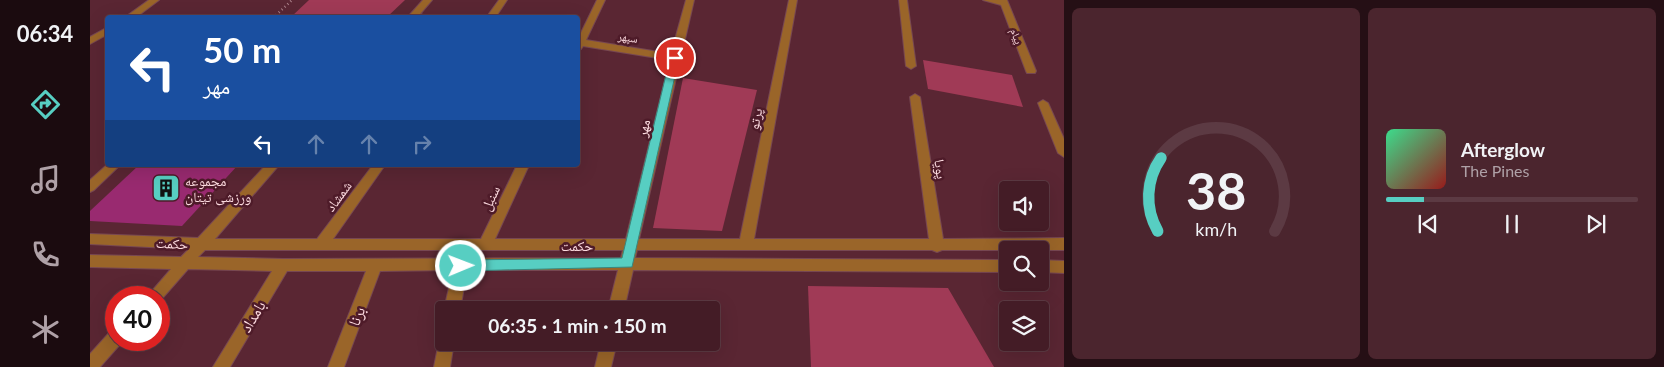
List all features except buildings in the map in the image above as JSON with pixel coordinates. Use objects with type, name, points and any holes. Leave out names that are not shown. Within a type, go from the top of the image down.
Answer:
[{"type":"street","points":[[132,15],[155,0]]},
{"type":"street","points":[[413,15],[428,0]]},
{"type":"street","points":[[492,15],[503,0]]},
{"type":"street","points":[[580,40],[601,0]]},
{"type":"street","name":"مهر","points":[[618,301],[690,0]]},
{"type":"street","name":"پرتو","points":[[746,245],[793,0]]},
{"type":"street","points":[[903,0],[911,66]]},
{"type":"street","points":[[987,0],[1004,1]]},
{"type":"street","name":"پیام","points":[[1004,1],[1031,71]]},
{"type":"street","points":[[90,41],[105,32]]},
{"type":"street","name":"سپهر","points":[[580,44],[675,58]]},
{"type":"street","name":"پویا","points":[[916,97],[937,246]]},
{"type":"street","points":[[1043,103],[1064,153]]},
{"type":"street","points":[[90,188],[112,167]]},
{"type":"street","points":[[164,286],[271,167]]},
{"type":"street","name":"شمشاد","points":[[321,245],[378,167]]},
{"type":"street","name":"سنبل","points":[[485,245],[522,167]]},
{"type":"street","name":"حکمت","points":[[90,239],[200,244],[999,248]]},
{"type":"street","name":"حکمت","points":[[1049,245],[1064,244]]},
{"type":"street","name":"حکمت","points":[[90,261],[183,264],[461,266],[628,264],[999,266]]},
{"type":"street","name":"بامداد","points":[[221,367],[282,265]]},
{"type":"street","name":"برنا","points":[[336,367],[375,265]]},
{"type":"street","points":[[454,301],[461,266]]},
{"type":"street","points":[[1049,266],[1064,267]]},
{"type":"street","points":[[90,366],[105,350]]},
{"type":"street","points":[[442,367],[445,351]]},
{"type":"street","points":[[603,367],[607,351]]},
{"type":"path","points":[[276,15],[292,0]]},
{"type":"shaded area","points":[[309,0],[405,0],[389,15],[293,15]]},
{"type":"shaded area","points":[[923,60],[1012,75],[1023,107],[928,89]]},
{"type":"shaded area","points":[[683,78],[757,90],[722,231],[653,228]]},
{"type":"shaded area","points":[[808,286],[948,288],[994,367],[811,367]]},
{"type":"place","name":"مجموعه ورزشی تیتان","points":[[166,188]]},
{"type":"route","points":[[461,266],[628,264],[675,58]]}]
